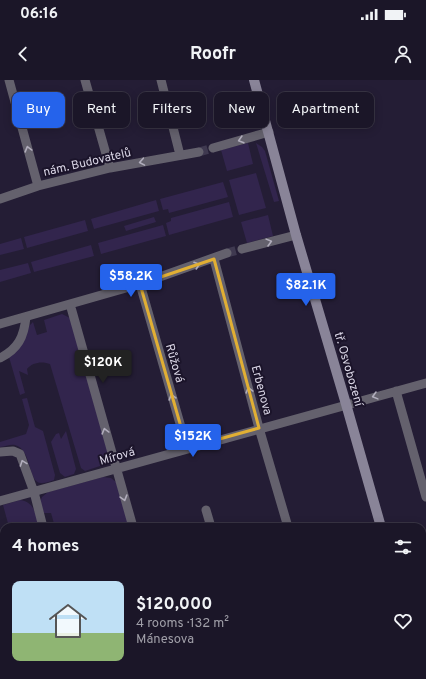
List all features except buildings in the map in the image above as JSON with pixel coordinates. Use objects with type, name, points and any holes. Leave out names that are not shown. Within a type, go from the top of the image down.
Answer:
[{"type":"street","points":[[9,80],[38,186]]},
{"type":"street","points":[[85,80],[110,168]]},
{"type":"street","points":[[161,80],[180,155]]},
{"type":"street","name":"tř. Osvobození","points":[[254,80],[296,235],[380,523]]},
{"type":"street","points":[[213,148],[269,132]]},
{"type":"street","name":"nám. Budovatelů","points":[[0,199],[38,186],[110,168],[199,152]]},
{"type":"street","points":[[242,249],[296,235]]},
{"type":"street","points":[[0,324],[140,284],[228,253]]},
{"type":"street","name":"Erbenova","points":[[214,259],[259,428],[287,523]]},
{"type":"street","name":"Růžová","points":[[140,284],[187,448]]},
{"type":"street","points":[[70,304],[132,523]]},
{"type":"street","points":[[0,358],[16,346],[24,332],[26,317]]},
{"type":"street","name":"Mírová","points":[[0,501],[259,428],[426,383]]},
{"type":"street","points":[[396,391],[426,497]]},
{"type":"street","points":[[0,452],[13,451],[20,454],[34,492],[42,523]]},
{"type":"street","points":[[206,510],[210,523]]},
{"type":"highlighted area","points":[[214,259],[259,428],[187,448],[140,284]]},
{"type":"shaded area","points":[[248,143],[253,164],[227,171],[221,150]]},
{"type":"shaded area","points":[[256,143],[265,151],[279,201],[274,202]]},
{"type":"shaded area","points":[[256,173],[266,208],[239,215],[229,180]]},
{"type":"shaded area","points":[[223,182],[228,197],[169,213],[168,209],[163,210],[160,199]]},
{"type":"shaded area","points":[[156,200],[159,211],[94,229],[91,219]]},
{"type":"shaded area","points":[[229,202],[233,217],[169,235],[166,223],[171,221],[171,218]]},
{"type":"shaded area","points":[[268,215],[273,236],[247,243],[241,222]]},
{"type":"shaded area","points":[[154,217],[156,222],[126,231],[124,226]]},
{"type":"shaded area","points":[[85,220],[88,231],[27,248],[24,237]]},
{"type":"shaded area","points":[[163,225],[166,236],[101,254],[98,243]]},
{"type":"shaded area","points":[[21,238],[24,249],[0,255],[0,244]]},
{"type":"shaded area","points":[[91,245],[94,256],[34,272],[31,262]]},
{"type":"shaded area","points":[[28,263],[31,273],[0,282],[0,270]]},
{"type":"shaded area","points":[[62,314],[70,318],[109,457],[106,464],[85,471],[81,468],[50,364],[41,362],[32,365],[27,369],[28,375],[19,371],[25,393],[20,395],[9,357],[33,322],[37,335],[47,332],[44,320]]},
{"type":"shaded area","points":[[27,398],[35,427],[43,431],[55,475],[54,480],[47,482],[37,482],[34,478],[25,453],[21,448],[15,445],[0,447],[0,442],[26,434],[29,425],[22,399]]},
{"type":"shaded area","points":[[66,431],[76,469],[74,474],[65,477],[60,473],[51,442],[56,434],[59,433],[61,439]]},
{"type":"shaded area","points":[[103,477],[111,478],[116,482],[128,523],[54,523],[51,513],[44,513],[40,502],[42,497],[48,492]]},
{"type":"shaded area","points":[[20,500],[29,503],[36,514],[38,523],[8,523],[3,505]]},
{"type":"tunnel","points":[[199,152],[213,148]]},
{"type":"tunnel","points":[[227,253],[242,249]]}]
